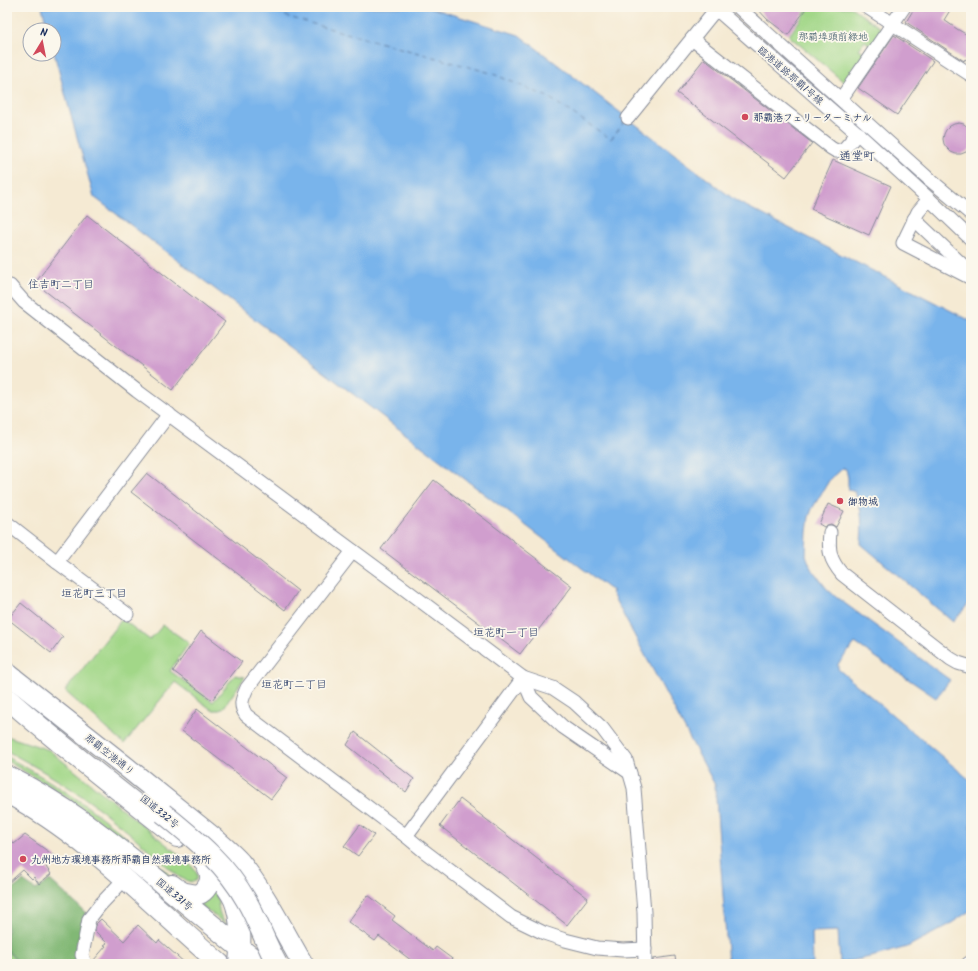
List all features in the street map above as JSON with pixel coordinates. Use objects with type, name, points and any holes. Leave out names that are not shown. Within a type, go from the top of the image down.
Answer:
[{"type":"highway","name":"那覇空港通り","points":[[7,673],[213,837]]},
{"type":"highway","name":"国道332号","points":[[7,689],[203,846],[228,873],[246,900],[265,942],[277,964]]},
{"type":"highway","name":"国道332号","points":[[7,698],[71,753],[180,839],[204,860],[224,884],[233,899],[238,914],[240,956]]},
{"type":"highway","name":"国道331号","points":[[7,776],[67,809],[100,833],[133,860],[240,956],[260,964]]},
{"type":"highway","points":[[7,793],[40,812],[92,850],[220,964]]},
{"type":"highway","points":[[7,804],[39,823],[89,860],[206,964]]},
{"type":"highway","points":[[213,837],[242,874],[265,915],[272,937],[273,950],[271,964]]},
{"type":"highway","points":[[213,837],[239,861],[258,886],[303,964]]},
{"type":"highway","points":[[133,860],[184,892],[195,894],[204,891],[209,884],[209,872],[204,860]]},
{"type":"street","name":"臨港道路那覇1号線","points":[[738,7],[929,179],[971,213]]},
{"type":"street","points":[[867,7],[971,75]]},
{"type":"street","points":[[841,99],[904,7]]},
{"type":"street","name":"臨港道路那覇1号線","points":[[716,8],[858,133],[971,239]]},
{"type":"street","points":[[628,118],[716,8]]},
{"type":"street","points":[[692,39],[836,151],[844,149],[858,133]]},
{"type":"street","points":[[929,199],[918,212],[903,243],[971,278]]},
{"type":"street","points":[[914,219],[971,273]]},
{"type":"street","points":[[8,286],[45,320],[137,391],[523,678],[553,688],[574,702],[602,728],[626,760],[634,788],[644,912],[646,964]]},
{"type":"street","points":[[57,562],[169,414]]},
{"type":"street","points":[[7,523],[127,614]]},
{"type":"street","points":[[830,532],[829,549],[831,557],[834,565],[842,574],[951,659],[971,667]]},
{"type":"street","points":[[353,551],[247,688],[242,700],[242,710],[246,715],[511,917],[544,933],[597,948],[623,950],[645,949]]},
{"type":"street","points":[[523,678],[531,697],[563,727],[630,773]]},
{"type":"street","points":[[406,836],[523,678]]},
{"type":"street","points":[[7,766],[33,783],[67,809]]},
{"type":"street","points":[[85,964],[82,955],[89,919],[118,886]]},
{"type":"green space","name":"那覇埠頭前緑地","points":[[809,7],[851,7],[883,30],[871,46],[865,41],[859,49],[867,54],[845,83],[789,36]]},
{"type":"green space","points":[[122,619],[150,640],[163,625],[189,643],[170,671],[213,702],[235,675],[245,677],[224,707],[220,710],[212,710],[175,682],[124,744],[65,691]]},
{"type":"green space","points":[[7,736],[49,750],[187,861],[197,874],[196,880],[191,882],[179,877],[104,812],[62,783],[7,751]]},
{"type":"green space","points":[[7,757],[52,783],[90,809],[126,837],[179,884],[94,817],[58,791],[7,761]]},
{"type":"green space","points":[[50,880],[86,913],[76,946],[77,964],[20,964],[7,950],[7,894],[23,881],[36,890]]},
{"type":"green space","points":[[214,891],[218,900],[221,916],[228,926],[195,901]]},
{"type":"green space","points":[[7,951],[19,964],[7,964]]},
{"type":"water","points":[[42,7],[428,7],[519,35],[736,201],[971,321],[971,601],[953,622],[861,544],[861,511],[855,492],[849,490],[846,469],[842,468],[830,479],[812,509],[809,517],[807,532],[806,555],[814,572],[827,589],[836,597],[950,680],[936,698],[855,643],[838,664],[838,669],[971,781],[971,910],[947,926],[907,947],[875,956],[840,963],[838,931],[812,932],[813,964],[728,964],[715,785],[611,592],[613,591],[94,197],[56,62],[62,62],[62,22],[46,22]]},
{"type":"building","points":[[756,7],[807,7],[788,35],[767,19]]},
{"type":"building","points":[[915,7],[952,7],[944,20],[971,37],[971,63],[965,59],[964,61],[906,22]]},
{"type":"building","points":[[894,35],[933,61],[897,115],[858,88]]},
{"type":"building","name":"那覇港フェリーターミナル","points":[[704,59],[812,143],[786,177],[677,93]]},
{"type":"building","points":[[959,123],[964,124],[971,130],[971,147],[966,152],[956,154],[947,148],[943,139],[946,130],[950,126]]},
{"type":"building","points":[[833,160],[891,186],[869,235],[811,209]]},
{"type":"building","points":[[87,215],[225,322],[173,390],[35,283]]},
{"type":"building","points":[[147,473],[298,591],[285,610],[131,492]]},
{"type":"building","points":[[434,480],[572,586],[520,654],[381,549]]},
{"type":"building","points":[[828,504],[844,511],[836,527],[831,524],[824,527],[819,524]]},
{"type":"building","points":[[21,603],[63,637],[51,653],[8,619]]},
{"type":"building","points":[[201,631],[242,662],[212,700],[173,671]]},
{"type":"building","points":[[197,709],[287,778],[271,799],[182,731]]},
{"type":"building","points":[[355,732],[414,779],[406,792],[347,745]]},
{"type":"building","points":[[460,799],[588,898],[567,925],[440,826]]},
{"type":"building","points":[[360,825],[374,835],[358,856],[344,846]]},
{"type":"building","points":[[25,835],[56,857],[46,867],[51,874],[39,884],[34,877],[32,879],[23,870],[7,884],[7,836],[14,844]]},
{"type":"building","points":[[368,895],[395,916],[392,920],[433,951],[436,947],[459,964],[416,964],[379,936],[375,941],[348,922]]},
{"type":"building","points":[[101,919],[124,941],[138,925],[157,943],[159,940],[186,964],[93,964],[93,961],[107,943],[95,931],[96,924]]},
{"type":"building","points":[[675,956],[676,964],[653,964],[653,959]]},
{"type":"ferry route","points":[[269,7],[288,17],[491,73],[548,97],[611,139],[624,123]]},
{"type":"place","name":"那覇港フェリーターミナル","points":[[745,117]]},
{"type":"place","name":"御物城","points":[[840,501]]},
{"type":"place","name":"九州地方環境事務所那覇自然環境事務所","points":[[23,859]]},
{"type":"district","name":"通堂町","points":[[857,156]]},
{"type":"district","name":"住吉町二丁目","points":[[61,284]]},
{"type":"district","name":"垣花町三丁目","points":[[94,593]]},
{"type":"district","name":"垣花町一丁目","points":[[506,632]]},
{"type":"district","name":"垣花町二丁目","points":[[294,684]]}]
